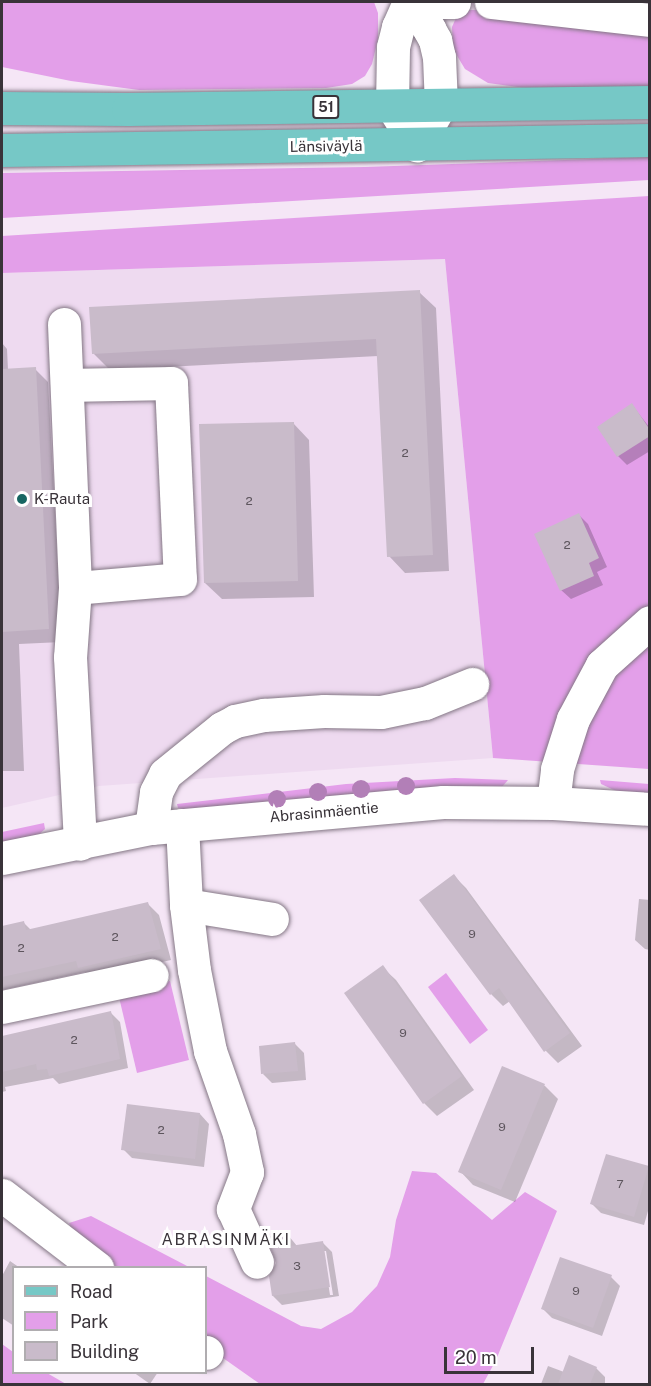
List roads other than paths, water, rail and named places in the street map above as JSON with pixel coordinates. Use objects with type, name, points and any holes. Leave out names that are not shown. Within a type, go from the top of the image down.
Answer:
[{"type":"main road","name":"51","points":[[2,108],[128,109],[650,102]]},
{"type":"main road","name":"Länsiväylä","points":[[2,150],[650,140]]},
{"type":"street","points":[[409,2],[454,2]]},
{"type":"street","points":[[409,2],[435,40],[439,57],[441,104],[417,145],[392,106],[393,47],[409,2]]},
{"type":"street","points":[[491,2],[650,20]]},
{"type":"street","points":[[64,324],[75,588],[70,657],[80,844]]},
{"type":"street","points":[[67,385],[171,383],[180,567],[180,579],[75,588]]},
{"type":"street","points":[[553,803],[557,770],[573,719],[602,665],[650,622]]},
{"type":"street","points":[[257,1262],[233,1209],[247,1172],[239,1134],[210,1051],[194,970],[186,905],[167,826],[156,792],[165,774],[222,728],[235,721],[264,715],[324,711],[381,712],[425,703],[472,684]]},
{"type":"street","name":"Abrasinmäentie","points":[[2,858],[167,826],[443,802],[553,803],[650,809]]},
{"type":"street","points":[[186,905],[272,920]]},
{"type":"street","points":[[2,1007],[152,975]]},
{"type":"street","points":[[2,1195],[94,1266]]},
{"type":"place","name":"K-Rauta","points":[[22,499]]},
{"type":"district","name":"ABRASINMÄKI","points":[[226,1240]]}]
